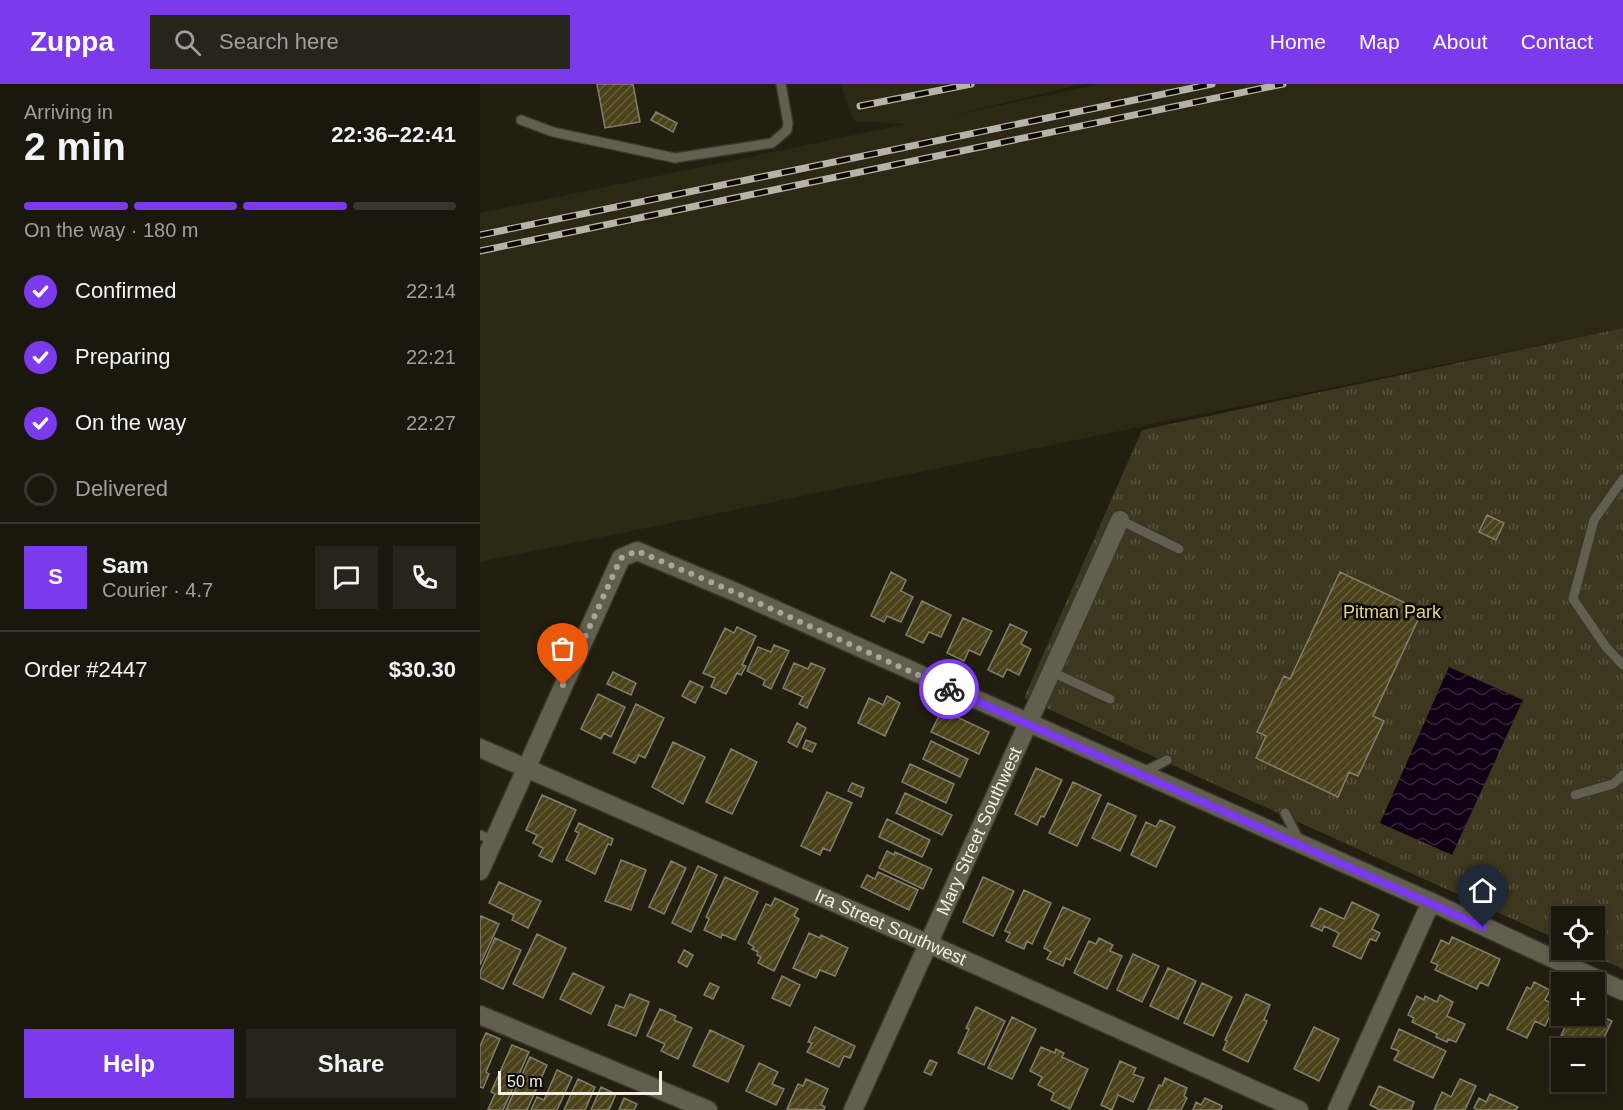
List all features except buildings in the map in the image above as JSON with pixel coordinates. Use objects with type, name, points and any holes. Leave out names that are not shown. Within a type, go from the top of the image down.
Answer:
[{"type":"street","name":"Mary Street Southwest","points":[[853,1110],[1120,520]]},
{"type":"street","points":[[480,872],[487,838],[526,767],[621,558],[637,551],[732,591],[1028,725],[1431,902],[1623,992]]},
{"type":"street","name":"Ira Street Southwest","points":[[480,748],[929,943],[1299,1110]]},
{"type":"street","points":[[1337,1110],[1431,902]]},
{"type":"street","points":[[480,1015],[708,1110]]},
{"type":"lane","points":[[520,120],[553,132],[675,158],[772,142],[787,130],[788,123],[781,84]]},
{"type":"lane","points":[[1623,479],[1594,520],[1574,599],[1606,646],[1623,665]]},
{"type":"lane","points":[[1120,520],[1179,549]]},
{"type":"lane","points":[[1052,672],[1110,699]]},
{"type":"lane","points":[[1140,774],[1167,759]]},
{"type":"lane","points":[[1575,795],[1613,784],[1623,775]]},
{"type":"lane","points":[[1285,813],[1301,845]]},
{"type":"shaded area","points":[[840,84],[1082,84],[949,116],[1101,84],[1623,84],[1623,328],[480,562],[480,213],[907,124],[854,121]]},
{"type":"green space","name":"Pitman Park","points":[[1623,328],[1623,969],[1603,960],[1605,960],[1605,906],[1551,906],[1551,936],[1024,698],[1142,430]]},
{"type":"water","points":[[1449,667],[1523,700],[1452,855],[1380,823]]},
{"type":"railway","points":[[860,106],[971,84]]},
{"type":"railway","points":[[480,235],[1212,84]]},
{"type":"railway","points":[[480,251],[1283,84]]},
{"type":"way so far","points":[[563,685],[621,558],[637,551],[732,591],[949,689]]},
{"type":"route","points":[[949,689],[1483,927]]}]
